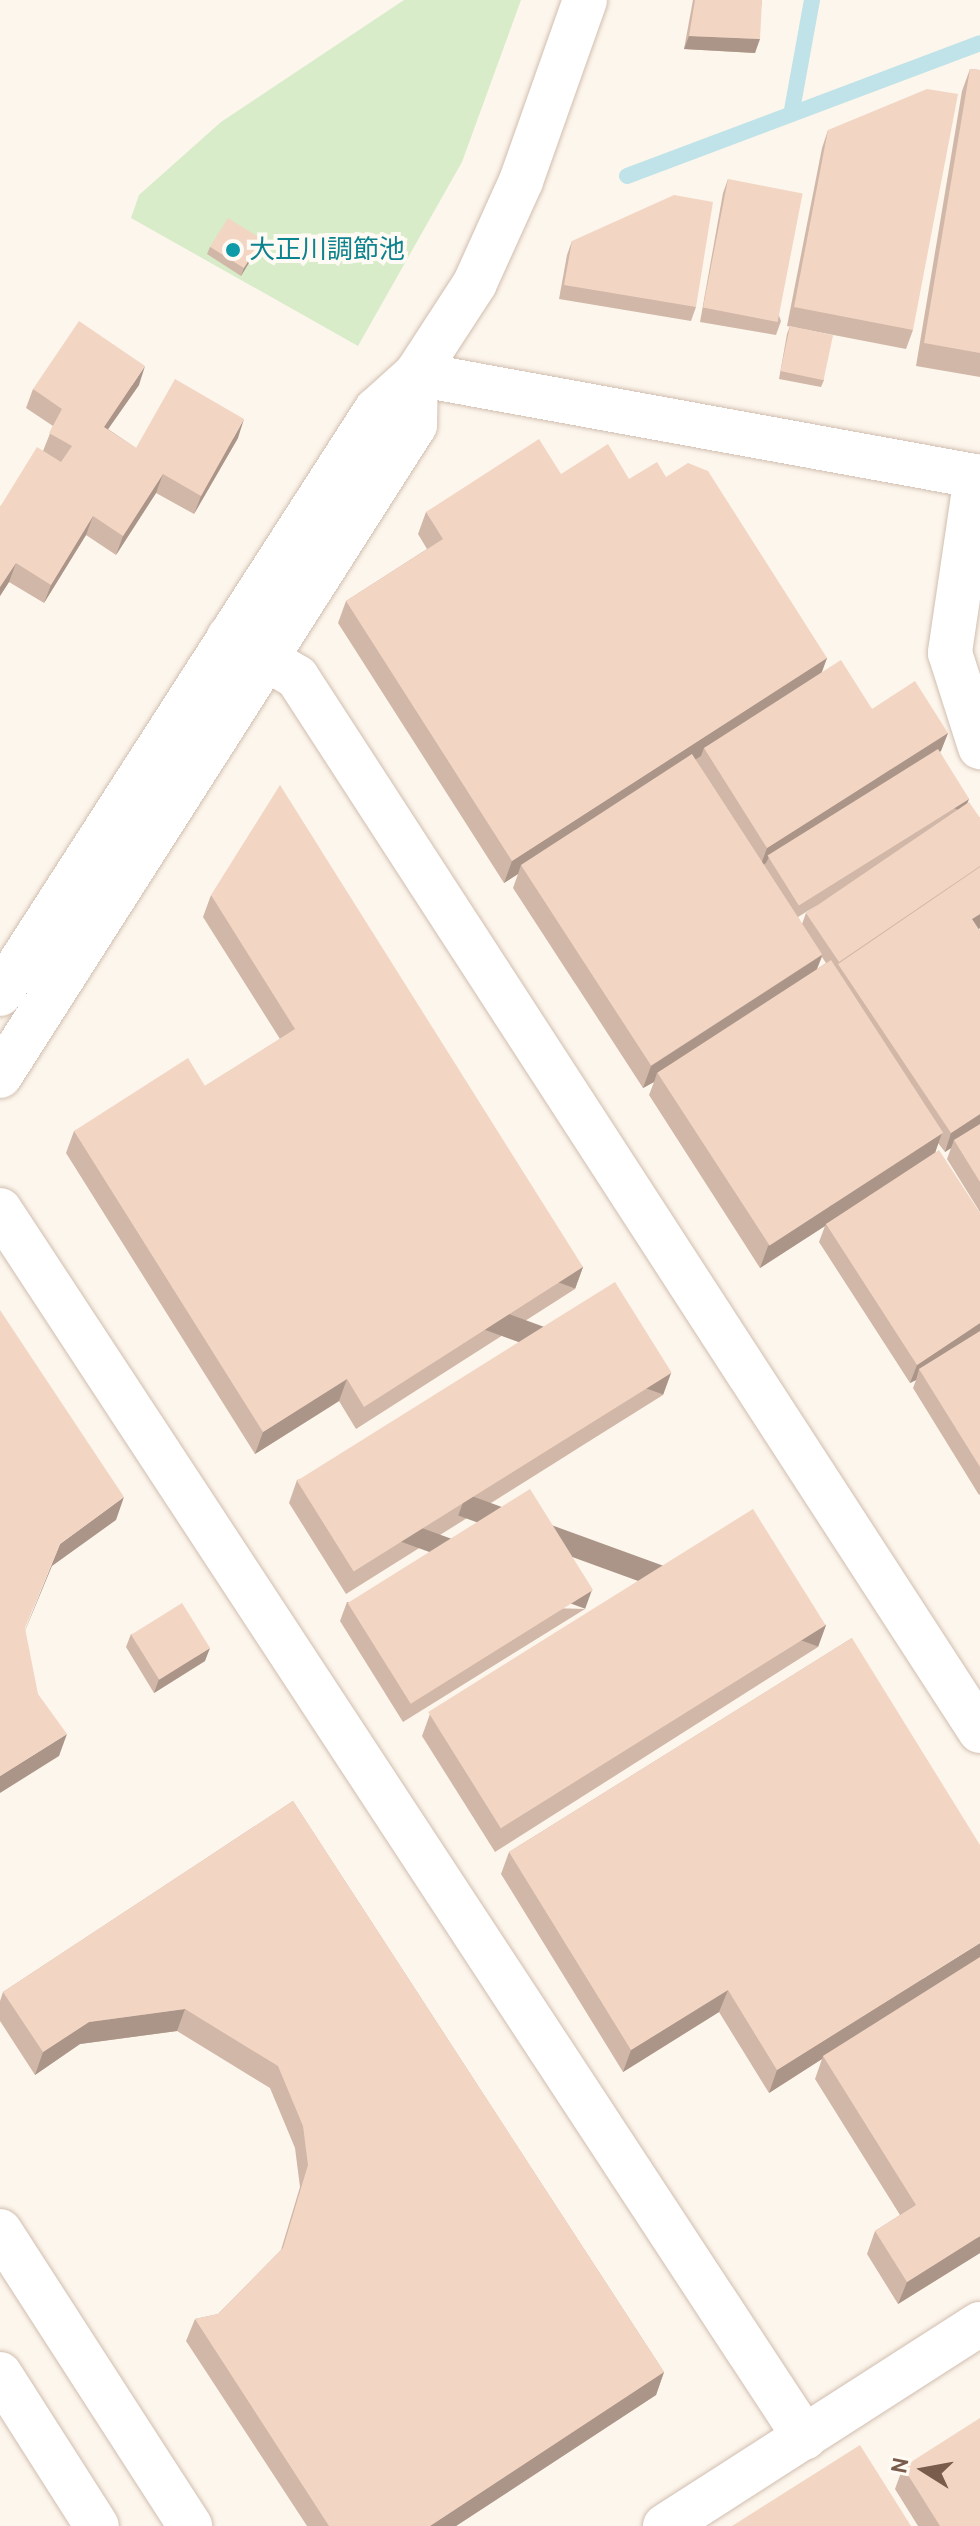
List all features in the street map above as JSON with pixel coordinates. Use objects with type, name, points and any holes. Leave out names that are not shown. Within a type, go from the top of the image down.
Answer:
[{"type":"street","points":[[0,1076],[247,647],[376,410],[416,374],[475,283],[521,181],[585,0]]},
{"type":"street","points":[[416,374],[978,477],[950,653],[980,747]]},
{"type":"street","points":[[0,994],[247,647]]},
{"type":"street","points":[[247,647],[297,677],[980,1731]]},
{"type":"street","points":[[0,1210],[805,2438]]},
{"type":"street","points":[[0,2231],[190,2526]]},
{"type":"street","points":[[665,2526],[980,2324]]},
{"type":"street","points":[[3,2386],[97,2526]]},
{"type":"green space","points":[[404,0],[521,0],[462,162],[358,346],[131,218],[139,195],[221,122]]},
{"type":"building","points":[[695,0],[762,0],[760,39],[689,36]]},
{"type":"building","points":[[970,69],[980,70],[980,353],[924,343]]},
{"type":"building","points":[[927,89],[958,94],[913,330],[794,307],[828,130]]},
{"type":"building","points":[[728,179],[803,194],[778,322],[703,308]]},
{"type":"building","points":[[674,195],[713,202],[696,307],[564,285],[572,241]]},
{"type":"building","name":"大正川調節池","points":[[228,218],[262,239],[244,268],[210,247]]},
{"type":"building","points":[[79,321],[145,366],[104,427],[136,448],[175,379],[244,419],[201,496],[163,474],[123,536],[93,516],[51,585],[16,563],[0,587],[0,507],[37,447],[61,462],[72,446],[49,433],[62,409],[33,389]]},
{"type":"building","points":[[790,326],[833,335],[823,380],[780,371]]},
{"type":"building","points":[[539,439],[561,474],[608,444],[629,479],[657,462],[666,477],[688,463],[708,471],[827,658],[512,861],[346,601],[443,539],[426,512]]},
{"type":"building","points":[[841,660],[872,709],[915,681],[948,733],[767,848],[704,748]]},
{"type":"building","points":[[938,749],[969,799],[799,906],[768,856]]},
{"type":"building","points":[[692,754],[822,954],[651,1066],[521,865]]},
{"type":"building","points":[[280,785],[583,1267],[364,1407],[347,1379],[263,1432],[74,1131],[188,1058],[205,1086],[295,1029],[211,895]]},
{"type":"building","points":[[969,802],[980,818],[980,866],[839,962],[806,913]]},
{"type":"building","points":[[980,867],[980,914],[972,919],[980,931],[980,1114],[951,1133],[838,964]]},
{"type":"building","points":[[831,960],[943,1133],[770,1246],[657,1073]]},
{"type":"building","points":[[980,1124],[980,1182],[954,1140]]},
{"type":"building","points":[[939,1150],[980,1213],[980,1323],[917,1365],[826,1224]]},
{"type":"building","points":[[615,1282],[672,1373],[354,1571],[297,1481]]},
{"type":"building","points":[[0,1310],[124,1497],[60,1544],[25,1628],[38,1694],[67,1734],[0,1776]]},
{"type":"building","points":[[980,1331],[980,1467],[919,1369]]},
{"type":"building","points":[[530,1489],[593,1590],[411,1704],[348,1603]]},
{"type":"building","points":[[753,1509],[826,1625],[501,1828],[428,1712]]},
{"type":"building","points":[[182,1603],[210,1648],[159,1680],[131,1635]]},
{"type":"building","points":[[852,1638],[980,1845],[980,1943],[777,2070],[728,1990],[631,2050],[509,1852]]},
{"type":"building","points":[[293,1801],[664,2372],[430,2526],[329,2526],[195,2319],[218,2314],[283,2248],[308,2165],[303,2126],[278,2066],[185,2009],[89,2022],[43,2052],[3,1992]]},
{"type":"building","points":[[980,1957],[980,2236],[907,2282],[875,2231],[916,2205],[823,2056]]},
{"type":"building","points":[[980,2418],[980,2526],[940,2526],[903,2467]]},
{"type":"building","points":[[860,2445],[911,2526],[732,2526]]},
{"type":"waterway","points":[[792,110],[812,0]]},
{"type":"waterway","points":[[627,176],[980,43]]},
{"type":"place","name":"大正川調節池","points":[[233,250]]}]
